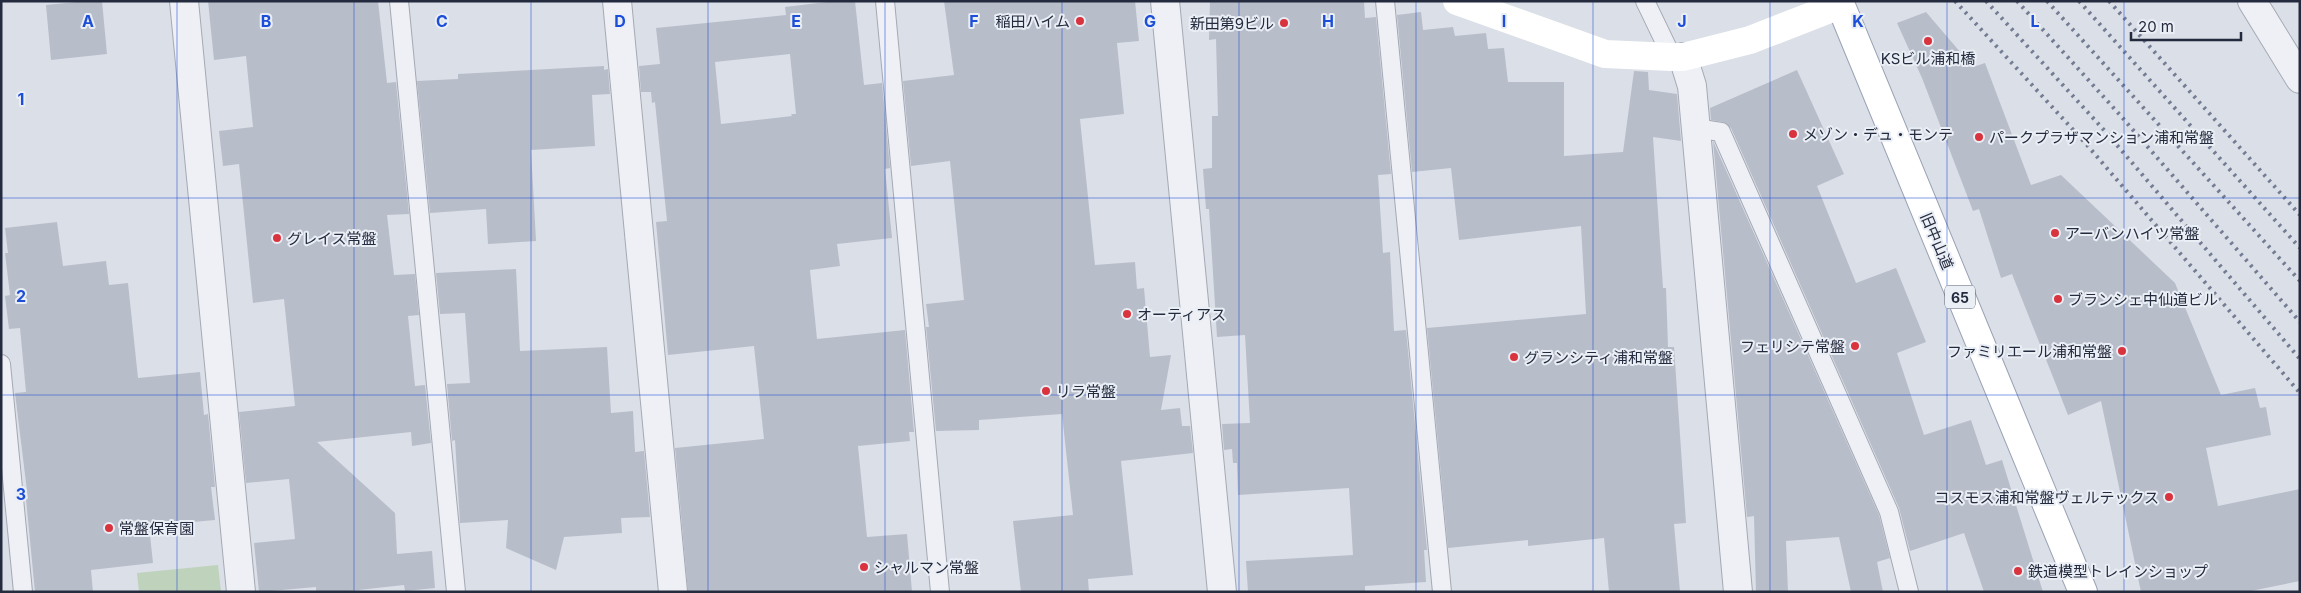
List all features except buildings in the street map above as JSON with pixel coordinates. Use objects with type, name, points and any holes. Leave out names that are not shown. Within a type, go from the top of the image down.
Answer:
[{"type":"main road","points":[[1457,1],[1605,54],[1677,57],[1750,40],[1839,3]]},
{"type":"main road","name":"旧中山道","points":[[1839,3],[2083,592]]},
{"type":"street","points":[[184,1],[241,592]]},
{"type":"street","points":[[617,1],[674,592]]},
{"type":"street","points":[[1166,1],[1222,592]]},
{"type":"street","points":[[2252,1],[2300,79]]},
{"type":"street","points":[[1677,57],[1692,86],[1738,592]]},
{"type":"lane","points":[[399,1],[456,592]]},
{"type":"lane","points":[[885,1],[940,592]]},
{"type":"lane","points":[[1385,1],[1442,592]]},
{"type":"lane","points":[[1644,1],[1677,57]]},
{"type":"lane","points":[[1695,128],[1721,132],[1889,512],[1910,592]]},
{"type":"lane","points":[[1,364],[23,592]]},
{"type":"green space","points":[[218,565],[221,592],[139,592],[137,573]]},
{"type":"railway","points":[[1955,1],[2087,145],[2300,393]]},
{"type":"railway","points":[[1986,1],[2104,130],[2300,359]]},
{"type":"railway","points":[[2017,1],[2120,115],[2300,322]]},
{"type":"railway","points":[[2047,1],[2300,281]]},
{"type":"railway","points":[[2079,1],[2300,248]]},
{"type":"railway","points":[[2109,1],[2300,215]]},
{"type":"place","name":"稲田ハイム","points":[[1080,21]]},
{"type":"place","name":"新田第9ビル","points":[[1284,23]]},
{"type":"place","name":"KSビル浦和橋","points":[[1928,41]]},
{"type":"place","name":"メゾン・デュ・モンテ","points":[[1793,134]]},
{"type":"place","name":"パークプラザマンション浦和常盤","points":[[1979,137]]},
{"type":"place","name":"アーバンハイツ常盤","points":[[2055,233]]},
{"type":"place","name":"グレイス常盤","points":[[277,238]]},
{"type":"place","name":"ブランシェ中仙道ビル","points":[[2058,299]]},
{"type":"place","name":"オーティアス","points":[[1127,314]]},
{"type":"place","name":"フェリシテ常盤","points":[[1855,346]]},
{"type":"place","name":"ファミリエール浦和常盤","points":[[2122,351]]},
{"type":"place","name":"グランシティ浦和常盤","points":[[1514,357]]},
{"type":"place","name":"リラ常盤","points":[[1046,391]]},
{"type":"place","name":"コスモス浦和常盤ヴェルテックス","points":[[2169,497]]},
{"type":"place","name":"常盤保育園","points":[[109,528]]},
{"type":"place","name":"シャルマン常盤","points":[[864,567]]},
{"type":"place","name":"鉄道模型トレインショップ","points":[[2018,571]]}]
